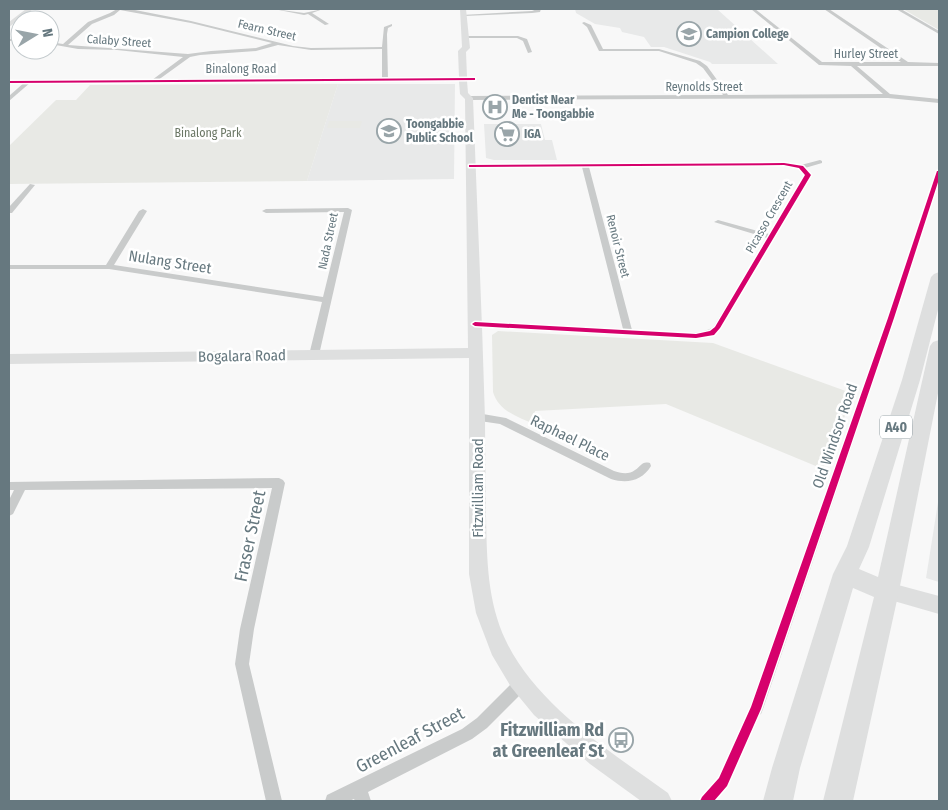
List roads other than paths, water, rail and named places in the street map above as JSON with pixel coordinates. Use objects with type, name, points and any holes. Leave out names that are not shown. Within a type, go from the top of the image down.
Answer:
[{"type":"highway","name":"A40","points":[[778,801],[845,574],[858,547],[911,380],[939,277]]},
{"type":"highway","name":"A40","points":[[838,801],[887,591],[939,346]]},
{"type":"highway","points":[[845,574],[887,591]]},
{"type":"main road","points":[[9,24],[30,9]]},
{"type":"main road","name":"Fitzwilliam Road","points":[[464,12],[466,48],[470,51],[475,94],[468,98]]},
{"type":"main road","name":"Fitzwilliam Road","points":[[466,48],[462,51],[464,94],[468,98],[471,166],[480,590],[492,634],[520,685],[550,718],[586,748],[660,801]]},
{"type":"main road","name":"Binalong Road","points":[[9,82],[474,79]]},
{"type":"main road","name":"Bogalara Road","points":[[9,359],[476,353]]},
{"type":"main road","points":[[887,591],[939,605]]},
{"type":"street","points":[[64,46],[90,23],[119,9]]},
{"type":"street","name":"Fearn Street","points":[[119,9],[191,22],[311,49],[383,48]]},
{"type":"street","points":[[276,9],[299,14],[321,9]]},
{"type":"street","points":[[464,12],[532,12],[539,9]]},
{"type":"street","name":"Hurley Street","points":[[753,9],[821,64],[939,64]]},
{"type":"street","points":[[826,9],[907,64]]},
{"type":"street","points":[[898,9],[939,33]]},
{"type":"street","points":[[309,13],[325,21],[327,24]]},
{"type":"street","points":[[584,23],[589,26],[601,50],[659,50],[702,64],[727,97]]},
{"type":"street","points":[[385,80],[387,61],[383,48],[386,28],[390,25]]},
{"type":"street","points":[[465,37],[518,37],[524,40],[530,52]]},
{"type":"street","points":[[154,81],[188,56],[210,50],[262,49],[278,43]]},
{"type":"street","name":"Calaby Street","points":[[60,45],[188,56]]},
{"type":"street","points":[[852,64],[888,96]]},
{"type":"street","points":[[9,99],[28,82]]},
{"type":"street","name":"Reynolds Street","points":[[468,98],[888,96],[939,101]]},
{"type":"street","name":"Picasso Crescent","points":[[471,166],[784,164],[801,167],[820,162]]},
{"type":"street","name":"Renoir Street","points":[[585,165],[628,332]]},
{"type":"street","name":"Picasso Crescent","points":[[475,324],[696,336],[712,333],[717,328],[808,175],[801,167]]},
{"type":"street","name":"Old Windsor Road","points":[[756,709],[888,328],[939,172]]},
{"type":"street","points":[[9,211],[32,185]]},
{"type":"street","name":"Nada Street","points":[[266,211],[348,210],[314,355]]},
{"type":"street","points":[[109,267],[143,211]]},
{"type":"street","points":[[718,222],[771,237]]},
{"type":"street","name":"Nulang Street","points":[[9,267],[109,267],[326,300]]},
{"type":"street","name":"Raphael Place","points":[[477,417],[502,421],[601,470],[622,478],[638,476],[646,466]]},
{"type":"street","name":"Fraser Street","points":[[9,486],[279,483],[247,629],[242,664],[274,801]]},
{"type":"street","points":[[9,511],[22,486]]},
{"type":"street","name":"Greenleaf Street","points":[[333,801],[361,795],[467,734],[482,723],[520,685]]},
{"type":"place","name":"Campion College","points":[[689,34]]},
{"type":"place","name":"Dentist Near Me - Toongabbie","points":[[495,107]]},
{"type":"place","name":"Toongabbie Public School","points":[[389,131]]},
{"type":"place","name":"IGA","points":[[507,134]]},
{"type":"place","name":"Fitzwilliam Rd at Greenleaf St","points":[[621,740]]},
{"type":"park label","name":"Binalong Park","points":[[208,133]]}]
